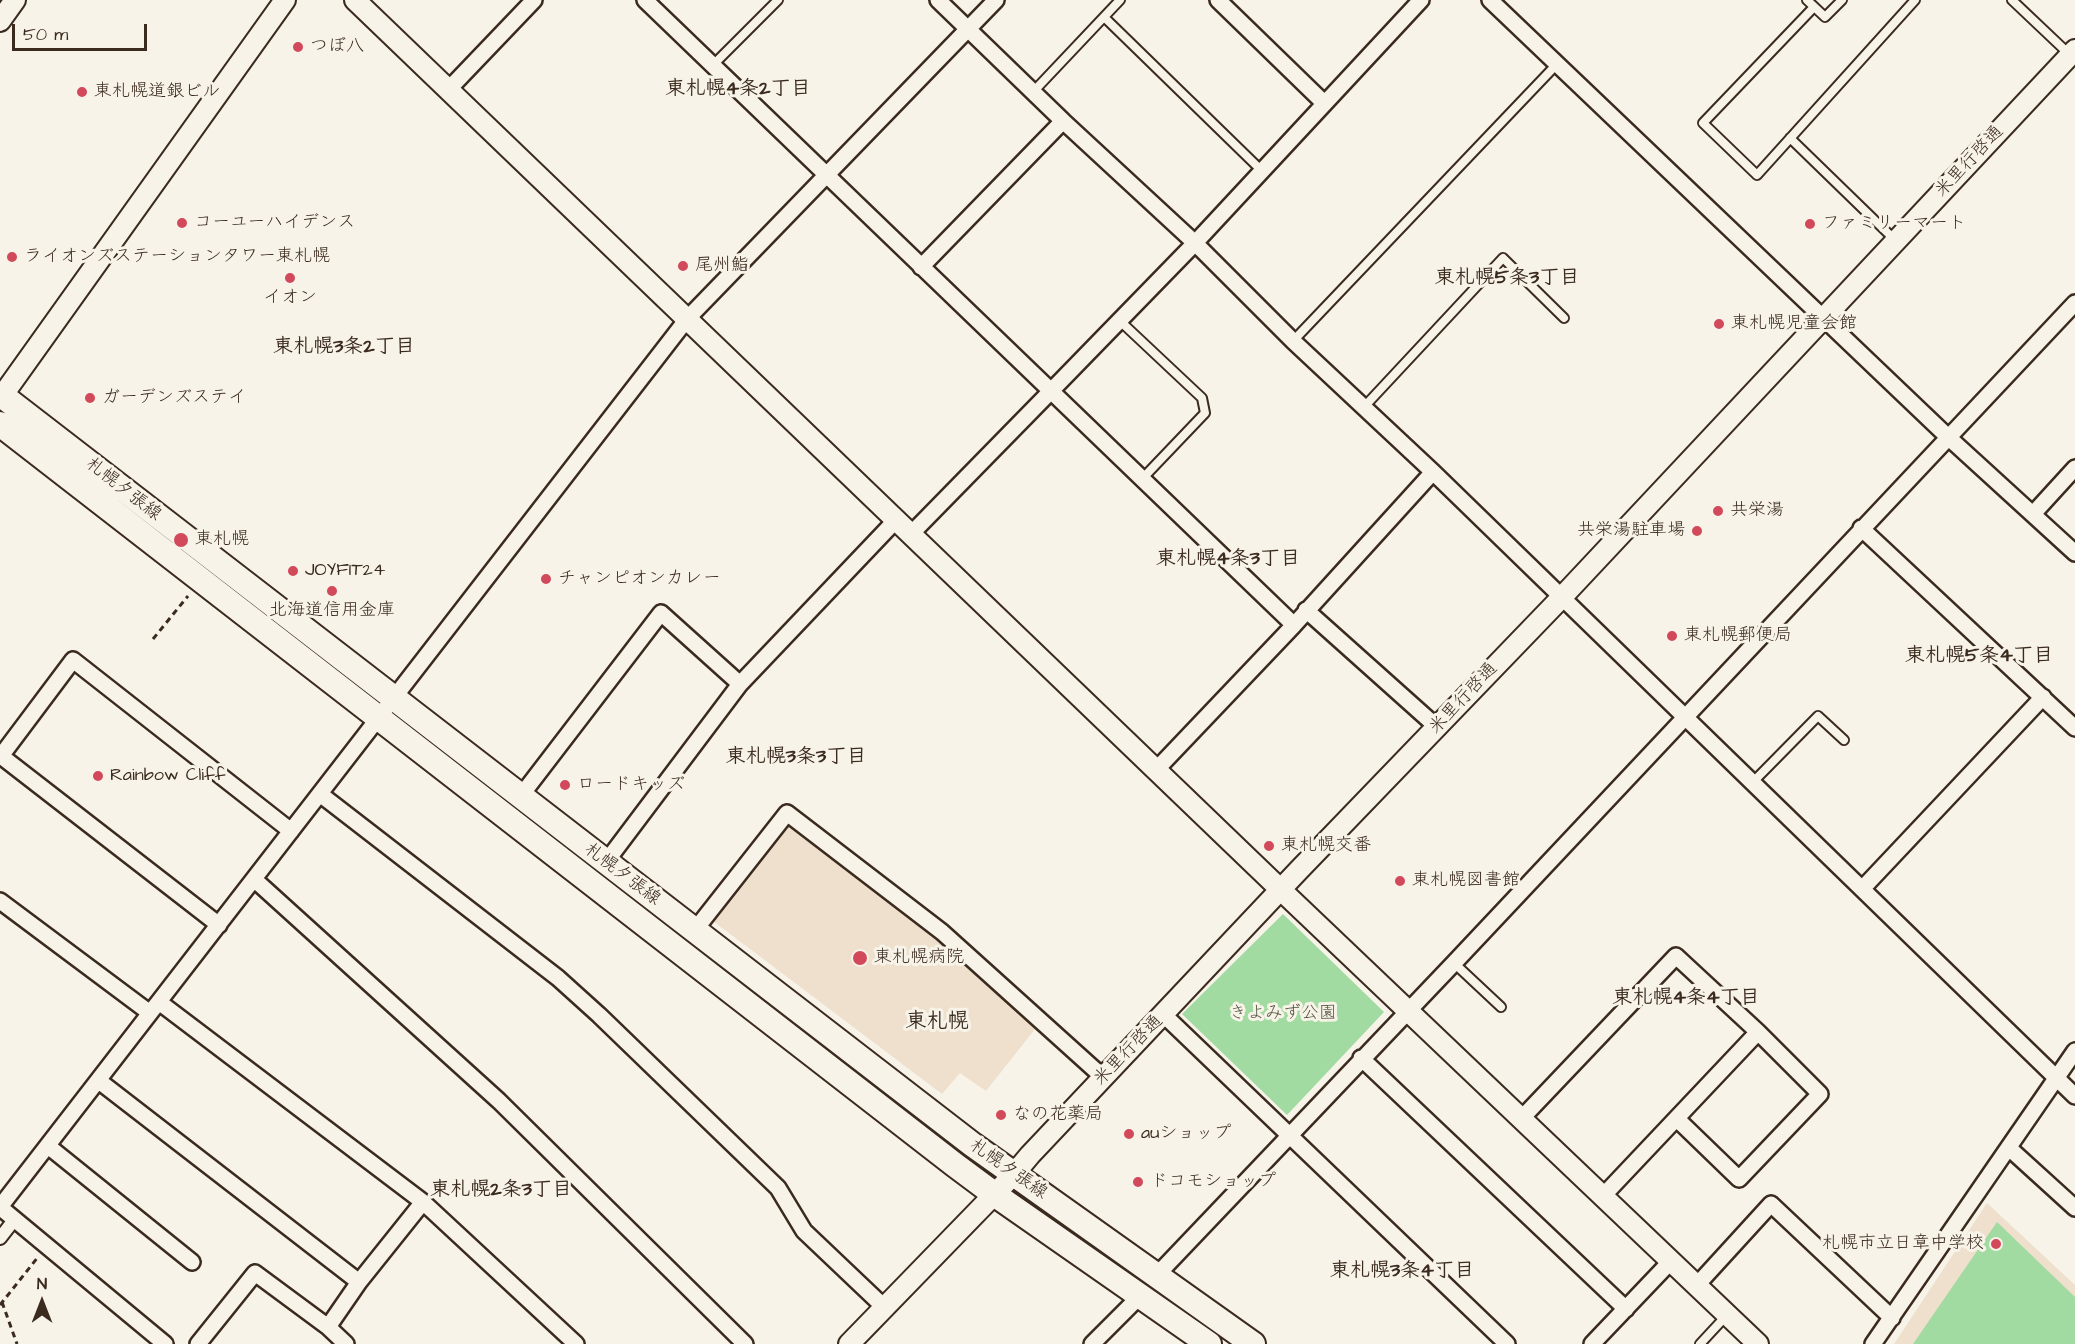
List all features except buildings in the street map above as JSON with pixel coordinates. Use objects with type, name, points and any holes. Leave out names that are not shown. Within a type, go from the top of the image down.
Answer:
[{"type":"main road","name":"札幌夕張線","points":[[1,396],[973,1146],[1253,1344]]},
{"type":"main road","name":"札幌夕張線","points":[[0,424],[994,1194],[1209,1344]]},
{"type":"street","points":[[0,21],[15,0]]},
{"type":"street","points":[[1,396],[285,0]]},
{"type":"street","points":[[355,0],[1281,890],[1758,1344]]},
{"type":"street","points":[[448,90],[534,0]]},
{"type":"street","points":[[645,0],[1294,625]]},
{"type":"street","points":[[938,0],[1063,121],[1195,243],[1293,341],[1433,472],[2075,1096]]},
{"type":"street","points":[[165,1344],[0,1207],[687,319],[996,0]]},
{"type":"street","points":[[1218,0],[1324,103]]},
{"type":"street","points":[[911,534],[1195,243],[1421,0]]},
{"type":"street","points":[[1490,0],[1948,437],[2075,553]]},
{"type":"street","name":"米里行啓通","points":[[857,1341],[884,1307],[1014,1174],[1281,890],[1438,728],[2073,52]]},
{"type":"street","points":[[921,267],[1063,121]]},
{"type":"street","points":[[1156,1276],[2075,303]]},
{"type":"street","points":[[2033,514],[2075,468]]},
{"type":"street","points":[[1156,770],[1294,625],[1433,472]]},
{"type":"street","points":[[606,862],[740,684],[896,520]]},
{"type":"street","points":[[1861,528],[2075,728]]},
{"type":"street","points":[[1306,610],[1438,728]]},
{"type":"street","points":[[520,797],[661,613],[740,684]]},
{"type":"street","points":[[219,925],[1,756],[73,660],[291,831]]},
{"type":"street","points":[[1862,889],[2043,697]]},
{"type":"street","points":[[321,794],[558,978],[599,1015],[778,1188],[804,1231],[884,1307]]},
{"type":"street","points":[[695,930],[787,813],[942,932],[1104,1078]]},
{"type":"street","points":[[255,880],[499,1101],[746,1344]]},
{"type":"street","points":[[0,901],[155,1008],[423,1202],[576,1344]]},
{"type":"street","points":[[1521,1119],[1676,956],[1758,1032],[1820,1094],[1739,1179],[1677,1119]]},
{"type":"street","points":[[1164,1014],[1508,1344]]},
{"type":"street","points":[[1603,1196],[1758,1032]]},
{"type":"street","points":[[1873,1344],[2075,1051]]},
{"type":"street","points":[[1361,1058],[1626,1309]]},
{"type":"street","points":[[99,1081],[359,1282]]},
{"type":"street","points":[[48,1146],[192,1262]]},
{"type":"street","points":[[2009,1148],[2075,1208]]},
{"type":"street","points":[[328,1327],[359,1282],[423,1202]]},
{"type":"street","points":[[1697,1285],[1771,1204],[1892,1318]]},
{"type":"street","points":[[0,1238],[14,1220]]},
{"type":"street","points":[[1592,1344],[1671,1261]]},
{"type":"street","points":[[198,1344],[255,1274],[328,1327],[346,1344]]},
{"type":"street","points":[[1092,1344],[1140,1296]]},
{"type":"lane","points":[[713,65],[778,0]]},
{"type":"lane","points":[[1034,92],[1120,0]]},
{"type":"lane","points":[[1807,0],[1825,17],[1842,0]]},
{"type":"lane","points":[[1814,7],[1702,123],[1757,175],[1915,0]]},
{"type":"lane","points":[[2012,0],[2073,52]]},
{"type":"lane","points":[[1104,17],[1262,170]]},
{"type":"lane","points":[[1293,341],[1557,64]]},
{"type":"lane","points":[[1790,138],[1896,241]]},
{"type":"lane","points":[[1364,407],[1503,258],[1564,318]]},
{"type":"lane","points":[[1119,320],[1202,398],[1205,413],[1142,479]]},
{"type":"lane","points":[[1752,783],[1818,716],[1844,740]]},
{"type":"lane","points":[[1454,963],[1501,1007]]},
{"type":"lane","points":[[1700,1344],[1727,1315]]},
{"type":"path","points":[[153,639],[190,594]]},
{"type":"path","points":[[17,1344],[1,1304],[39,1255]]},
{"type":"shaded area","name":"東札幌病院","points":[[787,825],[935,938],[1035,1029],[986,1091],[960,1073],[942,1094],[713,921]]},
{"type":"shaded area","name":"札幌市立日章中学校","points":[[1987,1203],[2075,1285],[2075,1344],[1894,1344]]},
{"type":"green space","name":"きよみず公園","points":[[1283,914],[1384,1012],[1287,1115],[1182,1014]]},
{"type":"green space","name":"札幌市立日章中学校","points":[[1997,1222],[2075,1297],[2075,1344],[1913,1344]]},
{"type":"place","name":"つぼ八","points":[[298,47]]},
{"type":"place","name":"東札幌道銀ビル","points":[[82,92]]},
{"type":"place","name":"コーユーハイデンス","points":[[182,223]]},
{"type":"place","name":"ファミリーマート","points":[[1810,224]]},
{"type":"place","name":"ライオンズステーションタワー東札幌","points":[[12,257]]},
{"type":"place","name":"尾州鮨","points":[[683,266]]},
{"type":"place","name":"イオン","points":[[290,278]]},
{"type":"place","name":"東札幌児童会館","points":[[1719,324]]},
{"type":"place","name":"ガーデンズステイ","points":[[90,398]]},
{"type":"place","name":"共栄湯","points":[[1718,511]]},
{"type":"place","name":"共栄湯駐車場","points":[[1697,531]]},
{"type":"place","name":"東札幌","points":[[181,540]]},
{"type":"place","name":"JOYFIT24","points":[[293,571]]},
{"type":"place","name":"チャンピオンカレー","points":[[546,579]]},
{"type":"place","name":"北海道信用金庫","points":[[332,591]]},
{"type":"place","name":"東札幌郵便局","points":[[1672,636]]},
{"type":"place","name":"Rainbow Cliff","points":[[98,776]]},
{"type":"place","name":"ロードキッズ","points":[[565,785]]},
{"type":"place","name":"東札幌交番","points":[[1269,846]]},
{"type":"place","name":"東札幌図書館","points":[[1400,881]]},
{"type":"place","name":"東札幌病院","points":[[860,958]]},
{"type":"place","name":"なの花薬局","points":[[1001,1115]]},
{"type":"place","name":"auショップ","points":[[1129,1134]]},
{"type":"place","name":"ドコモショップ","points":[[1138,1182]]},
{"type":"place","name":"札幌市立日章中学校","points":[[1996,1244]]},
{"type":"district","name":"東札幌4条2丁目","points":[[738,90]]},
{"type":"district","name":"東札幌5条3丁目","points":[[1507,279]]},
{"type":"district","name":"東札幌3条2丁目","points":[[344,348]]},
{"type":"district","name":"東札幌4条3丁目","points":[[1228,560]]},
{"type":"district","name":"東札幌5条4丁目","points":[[1979,657]]},
{"type":"district","name":"東札幌3条3丁目","points":[[796,758]]},
{"type":"district","name":"東札幌4条4丁目","points":[[1686,999]]},
{"type":"district","name":"東札幌","points":[[937,1023]]},
{"type":"district","name":"東札幌2条3丁目","points":[[501,1191]]},
{"type":"district","name":"東札幌3条4丁目","points":[[1402,1272]]}]
